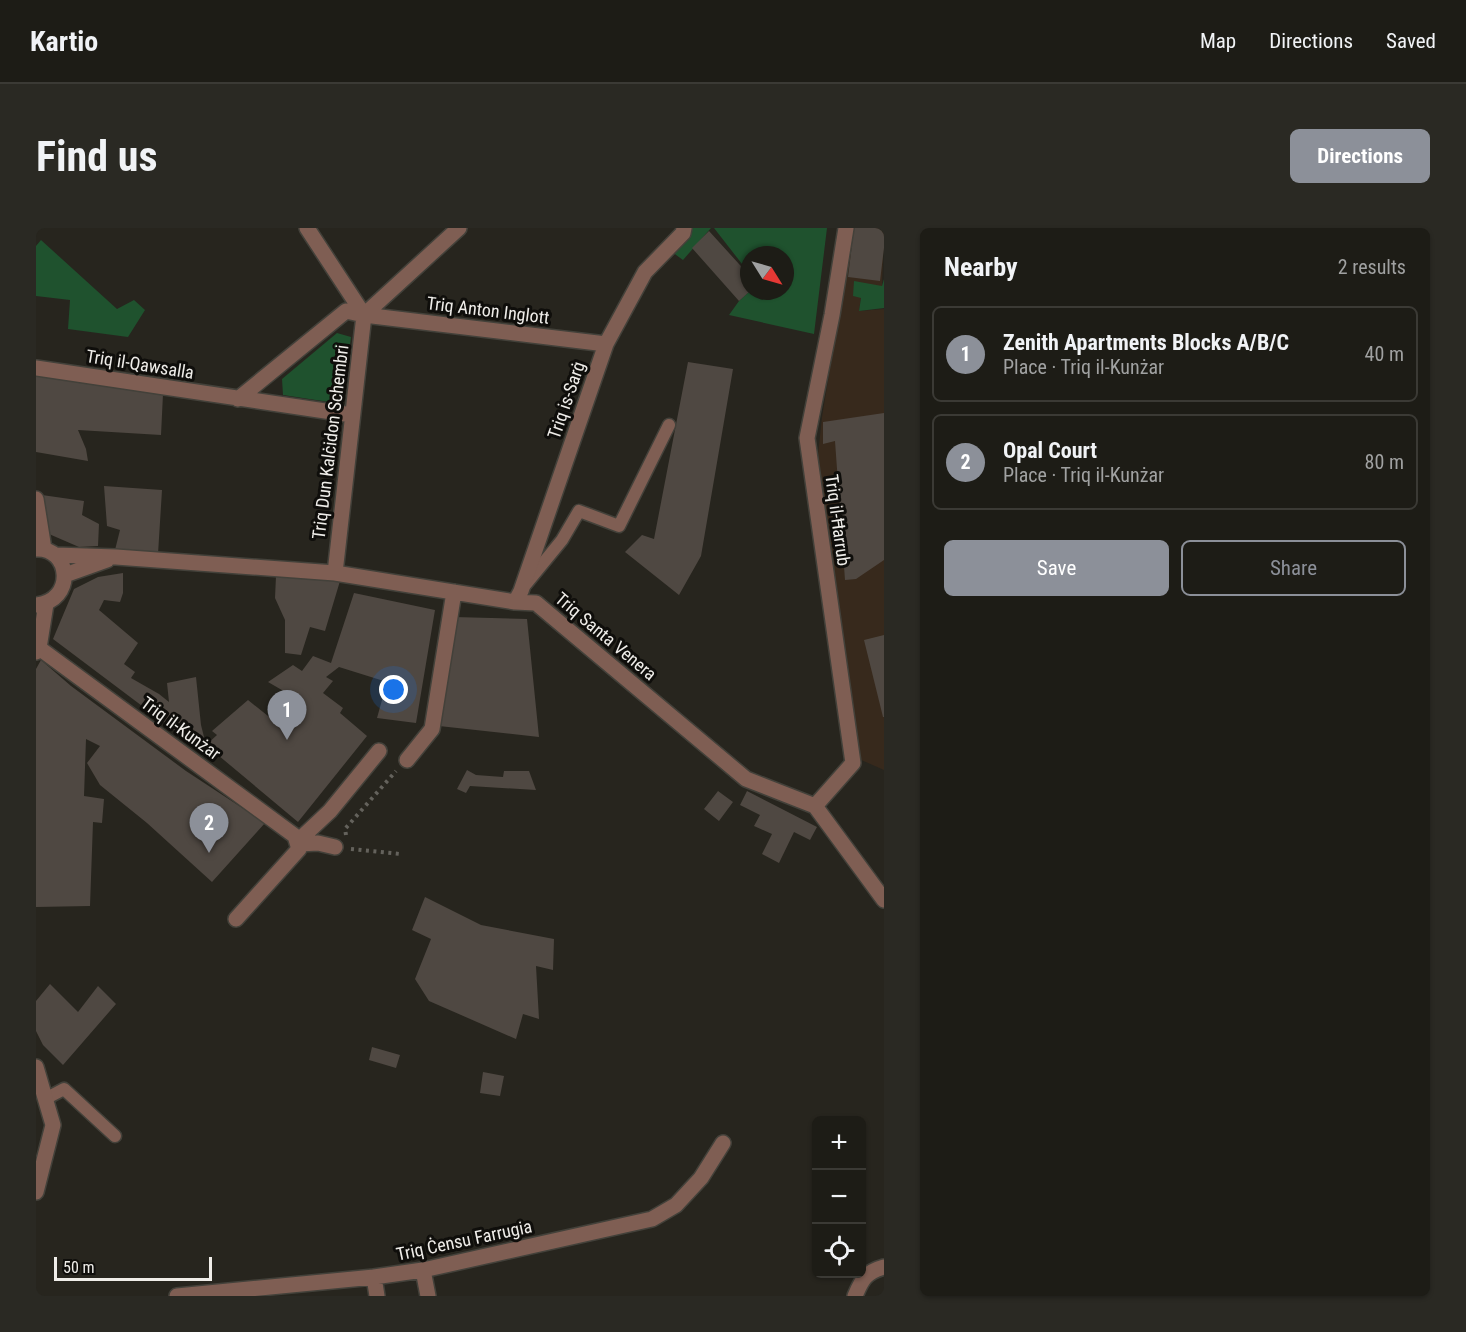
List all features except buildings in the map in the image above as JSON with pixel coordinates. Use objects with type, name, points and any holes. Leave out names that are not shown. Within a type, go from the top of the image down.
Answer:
[{"type":"street","points":[[307,228],[364,315]]},
{"type":"street","points":[[364,315],[459,228]]},
{"type":"street","name":"Triq is-Sarġ","points":[[518,597],[606,344],[645,272],[683,233],[684,228]]},
{"type":"street","name":"Triq il-Ħarrub","points":[[815,806],[854,763],[807,438],[832,315],[846,228]]},
{"type":"street","points":[[238,399],[346,311],[364,315]]},
{"type":"street","name":"Triq Anton Inglott","points":[[364,315],[606,344]]},
{"type":"street","name":"Triq Dun Kalċidon Schembri","points":[[334,573],[364,315]]},
{"type":"street","name":"Triq il-Qawsalla","points":[[36,368],[352,415]]},
{"type":"street","points":[[36,500],[45,551],[60,561],[65,575],[60,593],[54,600],[41,604],[37,650]]},
{"type":"street","name":"Triq Santa Venera","points":[[45,551],[334,573],[454,592],[518,597],[536,603],[746,779],[815,806]]},
{"type":"street","name":"Triq Santa Venera","points":[[65,575],[116,557]]},
{"type":"street","points":[[406,760],[432,729],[454,592]]},
{"type":"street","name":"Triq il-Kunżar","points":[[37,650],[291,833],[298,842]]},
{"type":"street","points":[[298,842],[330,811],[379,751]]},
{"type":"street","points":[[815,806],[884,900]]},
{"type":"street","points":[[298,842],[318,843],[340,848]]},
{"type":"street","points":[[236,919],[299,849],[298,842]]},
{"type":"street","points":[[36,1067],[53,1125],[36,1192]]},
{"type":"street","name":"Triq Ċensu Farrugia","points":[[177,1296],[374,1277],[423,1270],[652,1219],[676,1205],[701,1178],[723,1143]]},
{"type":"street","points":[[855,1296],[866,1274],[884,1268]]},
{"type":"street","points":[[423,1270],[428,1296]]},
{"type":"street","points":[[374,1277],[377,1296]]},
{"type":"lane","points":[[518,597],[562,540],[579,511],[619,526],[669,425]]},
{"type":"lane","points":[[45,1099],[64,1089],[115,1136]]},
{"type":"path","points":[[400,855],[340,848],[345,829],[406,760]]},
{"type":"shaded area","points":[[853,228],[884,228],[882,286],[854,296],[861,297],[859,311],[884,309],[884,770],[859,759],[818,455],[822,417]]},
{"type":"green space","points":[[676,228],[711,228],[683,260],[672,252]]},
{"type":"green space","points":[[714,228],[827,228],[814,334],[729,315],[740,300],[794,300],[794,246],[740,246],[740,261]]},
{"type":"green space","points":[[41,240],[117,309],[134,300],[145,310],[128,337],[68,329],[70,300],[36,296],[36,246]]},
{"type":"green space","points":[[884,279],[884,308],[859,311],[861,298],[853,296],[854,281],[882,286]]},
{"type":"green space","points":[[337,333],[351,337],[342,404],[283,395],[282,379]]},
{"type":"place","name":"Zenith Apartments Blocks A/B/C","points":[[287,740]]},
{"type":"place","name":"Opal Court","points":[[209,853]]}]
